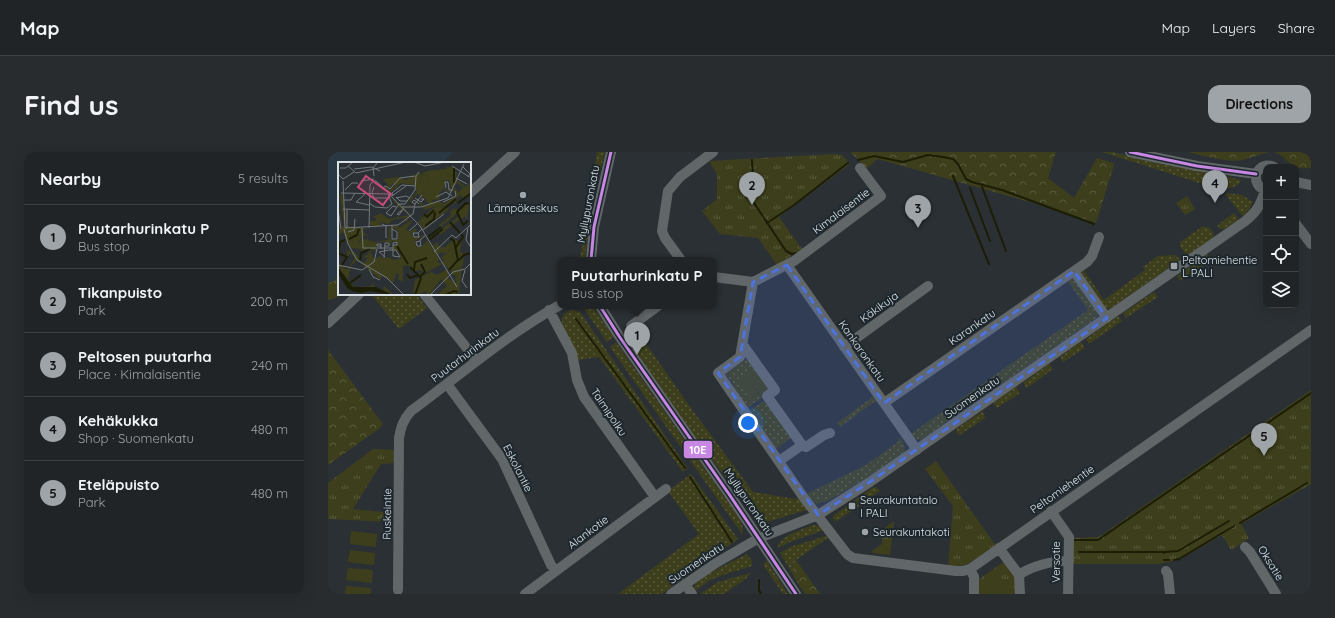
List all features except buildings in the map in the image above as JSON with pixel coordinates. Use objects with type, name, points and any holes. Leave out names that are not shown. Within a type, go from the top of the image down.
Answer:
[{"type":"street","points":[[471,192],[515,152]]},
{"type":"street","name":"Myllypuronkatu","points":[[591,257],[594,226],[611,152]]},
{"type":"street","points":[[679,257],[665,238],[662,230],[668,191],[680,177],[713,152]]},
{"type":"street","points":[[1130,152],[1204,168],[1256,174]]},
{"type":"street","points":[[1263,167],[1256,174],[1257,184],[1263,189]]},
{"type":"street","name":"Kimalaisentie","points":[[787,265],[833,233],[881,196],[860,168]]},
{"type":"street","points":[[1299,183],[1311,185]]},
{"type":"street","name":"Suomenkatu","points":[[671,594],[716,563],[759,538],[818,515],[870,482],[1262,211],[1263,198]]},
{"type":"street","points":[[1299,228],[1311,244]]},
{"type":"street","name":"Karankatu","points":[[884,403],[1087,262],[1092,256],[1099,237]]},
{"type":"street","points":[[717,277],[753,282],[787,265]]},
{"type":"street","name":"Kankaronkatu","points":[[787,265],[917,450]]},
{"type":"street","points":[[1074,271],[1107,318]]},
{"type":"street","points":[[753,282],[740,357],[718,373],[804,498],[847,554],[853,558],[956,571],[970,569],[974,577],[974,594]]},
{"type":"street","name":"Käkikuja","points":[[844,347],[928,286]]},
{"type":"street","points":[[328,323],[358,295]]},
{"type":"street","points":[[425,295],[477,361]]},
{"type":"street","name":"Puutarhurinkatu","points":[[399,438],[400,427],[407,415],[537,317],[557,306]]},
{"type":"street","name":"Myllypuronkatu","points":[[602,309],[796,594]]},
{"type":"street","points":[[631,326],[654,309]]},
{"type":"street","name":"Taimipolku","points":[[549,310],[572,353],[577,380],[584,398],[655,497]]},
{"type":"street","name":"Peltomiehentie","points":[[970,569],[1311,330]]},
{"type":"street","points":[[743,345],[775,390],[767,396],[802,445],[806,447],[824,435],[830,433]]},
{"type":"street","name":"Eskolantie","points":[[447,384],[502,459],[551,565],[556,571]]},
{"type":"street","name":"Ruskeintie","points":[[398,590],[399,438]]},
{"type":"street","points":[[779,461],[802,445]]},
{"type":"street","name":"Alankotie","points":[[525,594],[666,489]]},
{"type":"street","name":"Versotie","points":[[1052,511],[1069,537],[1068,594]]},
{"type":"street","name":"Oksatie","points":[[1245,547],[1250,552],[1276,594]]},
{"type":"street","points":[[999,548],[1019,575],[1020,594]]},
{"type":"street","points":[[1019,575],[1034,568],[1061,561],[1069,561]]},
{"type":"street","points":[[1166,571],[1168,574],[1170,594]]},
{"type":"street","points":[[685,584],[692,594]]},
{"type":"highlighted area","points":[[787,265],[884,403],[1074,271],[1107,318],[870,482],[818,515],[718,373],[740,357],[753,282]]},
{"type":"shaded area","points":[[328,152],[453,152],[443,162],[338,162],[338,275],[334,281],[328,283]]},
{"type":"green space","points":[[597,152],[605,152],[591,210],[585,257],[580,257]]},
{"type":"green space","points":[[850,152],[1056,152],[1048,178],[1074,198],[1097,158],[1113,163],[1114,165],[1096,223],[1051,208],[878,159],[867,168]]},
{"type":"green space","points":[[1102,152],[1113,152],[1241,180],[1239,184],[1231,188],[1209,186]]},
{"type":"green space","points":[[1188,152],[1273,152],[1243,160],[1230,161]]},
{"type":"green space","points":[[1273,152],[1311,152],[1311,168],[1299,167],[1299,164],[1291,164],[1278,153]]},
{"type":"green space","points":[[836,154],[842,155],[850,164],[779,217],[802,249],[777,265],[758,238],[720,234],[702,211],[717,199],[717,174],[709,161]]},
{"type":"green space","points":[[1228,193],[1242,195],[1253,202],[1243,216],[1226,195]]},
{"type":"green space","points":[[1187,196],[1195,209],[1185,215],[1176,203]]},
{"type":"green space","points":[[1234,213],[1239,220],[1224,229],[1220,229],[1218,227],[1218,225]]},
{"type":"green space","points":[[1202,227],[1211,229],[1213,238],[1189,254],[1185,253],[1180,246],[1180,242]]},
{"type":"green space","points":[[1207,254],[1211,260],[1180,281],[1177,276]]},
{"type":"green space","points":[[1176,255],[1180,260],[1110,309],[1106,308],[1082,273],[1083,269],[1104,300],[1145,270],[1143,267],[1158,256]]},
{"type":"green space","points":[[338,275],[338,295],[341,295],[328,300],[328,283],[334,281]]},
{"type":"green space","points":[[1071,278],[1076,280],[1097,312],[1097,317],[922,440],[915,439],[910,433],[1088,310],[1067,280]]},
{"type":"green space","points":[[1154,292],[1158,297],[1126,318],[1123,313]]},
{"type":"green space","points":[[372,295],[417,295],[427,308],[399,329]]},
{"type":"green space","points":[[584,309],[594,309],[614,337],[607,342]]},
{"type":"green space","points":[[572,310],[580,312],[686,466],[687,468],[683,472],[599,357],[578,360],[567,340],[562,325],[562,318],[565,313]]},
{"type":"green space","points":[[1118,316],[1122,321],[1089,344],[1086,339]]},
{"type":"green space","points":[[635,328],[688,404],[753,492],[795,499],[801,497],[807,509],[806,510],[770,521],[763,522],[756,518],[696,438],[625,336]]},
{"type":"green space","points":[[616,342],[740,519],[743,528],[742,534],[610,347]]},
{"type":"green space","points":[[1081,342],[1085,348],[1063,362],[1060,357]]},
{"type":"green space","points":[[328,350],[383,424],[380,428],[328,465]]},
{"type":"green space","points":[[748,358],[756,369],[750,399],[759,393],[763,397],[747,408],[732,387],[734,385],[726,374]]},
{"type":"green space","points":[[1049,364],[1053,369],[1027,388],[1023,383]]},
{"type":"green space","points":[[756,369],[770,389],[761,395],[747,375]]},
{"type":"green space","points":[[747,375],[759,393],[750,399],[738,382]]},
{"type":"green space","points":[[1016,387],[1020,393],[997,408],[993,403]]},
{"type":"green space","points":[[1311,390],[1311,484],[1241,524],[1249,538],[1231,550],[1222,535],[1178,560],[1158,564],[1072,564],[1072,538],[1099,537]]},
{"type":"green space","points":[[874,396],[877,400],[840,427],[837,423]]},
{"type":"green space","points":[[766,400],[792,437],[776,449],[749,411]]},
{"type":"green space","points":[[983,411],[985,418],[960,435],[958,434],[956,429]]},
{"type":"green space","points":[[900,437],[904,445],[905,453],[867,478],[824,503],[823,501],[817,504],[806,494],[866,465],[898,442]]},
{"type":"green space","points":[[373,449],[396,450],[395,463],[381,464],[353,509],[392,513],[392,522],[328,519],[328,483]]},
{"type":"green space","points":[[936,461],[996,546],[966,565],[948,567],[953,506],[925,469]]},
{"type":"green space","points":[[691,474],[738,539],[662,594],[618,594],[699,534],[668,491]]},
{"type":"green space","points":[[876,487],[880,491],[837,521],[833,519],[833,516],[872,488]]},
{"type":"green space","points":[[894,521],[890,555],[873,553],[872,551],[882,544],[882,530]]},
{"type":"green space","points":[[812,525],[820,526],[824,530],[790,542],[778,548],[779,544],[786,537]]},
{"type":"green space","points":[[351,531],[377,534],[376,547],[350,544]]},
{"type":"green space","points":[[826,536],[829,537],[796,560],[792,567],[800,584],[799,585],[780,553],[790,547]]},
{"type":"green space","points":[[350,550],[375,553],[374,565],[348,562]]},
{"type":"green space","points":[[747,554],[752,561],[752,566],[710,580],[695,591],[694,587],[696,582],[702,577]]},
{"type":"green space","points":[[796,560],[820,594],[805,594],[799,585],[800,584],[792,567]]},
{"type":"green space","points":[[767,561],[788,594],[783,594],[764,566],[764,563]]},
{"type":"green space","points":[[1005,561],[1015,574],[1017,594],[978,594],[978,580]]},
{"type":"green space","points":[[348,568],[373,570],[372,583],[346,580]]},
{"type":"green space","points":[[750,573],[748,577],[724,594],[700,594],[718,582]]},
{"type":"green space","points":[[1008,583],[1009,594],[983,594],[983,584]]},
{"type":"green space","points":[[346,586],[371,588],[371,594],[345,594]]},
{"type":"waterway","points":[[858,160],[874,156],[903,162],[928,155],[953,159],[958,164],[966,179],[972,182],[1002,190],[1094,224]]},
{"type":"waterway","points":[[752,160],[754,193],[752,200],[786,251],[792,254],[796,253]]},
{"type":"waterway","points":[[767,223],[794,205],[848,163]]},
{"type":"waterway","points":[[953,176],[989,264]]},
{"type":"waterway","points":[[981,184],[1006,251]]},
{"type":"waterway","points":[[970,188],[990,241]]},
{"type":"waterway","points":[[576,319],[685,468]]},
{"type":"waterway","points":[[1074,540],[1098,540],[1311,393]]},
{"type":"waterway","points":[[690,477],[732,542]]},
{"type":"waterway","points":[[1240,523],[1307,483]]},
{"type":"waterway","points":[[1165,552],[1178,551],[1229,521]]},
{"type":"waterway","points":[[1174,560],[1179,559],[1234,526]]},
{"type":"waterway","points":[[1079,552],[1164,553]]},
{"type":"waterway","points":[[1164,560],[1169,560]]},
{"type":"waterway","points":[[759,580],[759,590],[761,594]]},
{"type":"transit line","name":"10E","points":[[591,257],[594,227],[611,152]]},
{"type":"transit line","name":"10E","points":[[1130,152],[1197,166],[1256,174]]},
{"type":"transit line","name":"10E","points":[[602,309],[796,594]]},
{"type":"place","name":"Lämpökeskus","points":[[523,195]]},
{"type":"place","name":"Kehäkukka","points":[[1215,203]]},
{"type":"place","name":"Tikanpuisto","points":[[752,205]]},
{"type":"place","name":"Peltosen puutarha","points":[[918,228]]},
{"type":"place","name":"Peltomiehentie L PALI","points":[[1174,266]]},
{"type":"place","name":"Puutarhurinkatu P","points":[[637,355]]},
{"type":"place","name":"Eteläpuisto","points":[[1264,456]]},
{"type":"place","name":"Seurakuntatalo I PALI","points":[[852,506]]},
{"type":"place","name":"Seurakuntakoti","points":[[865,532]]}]
